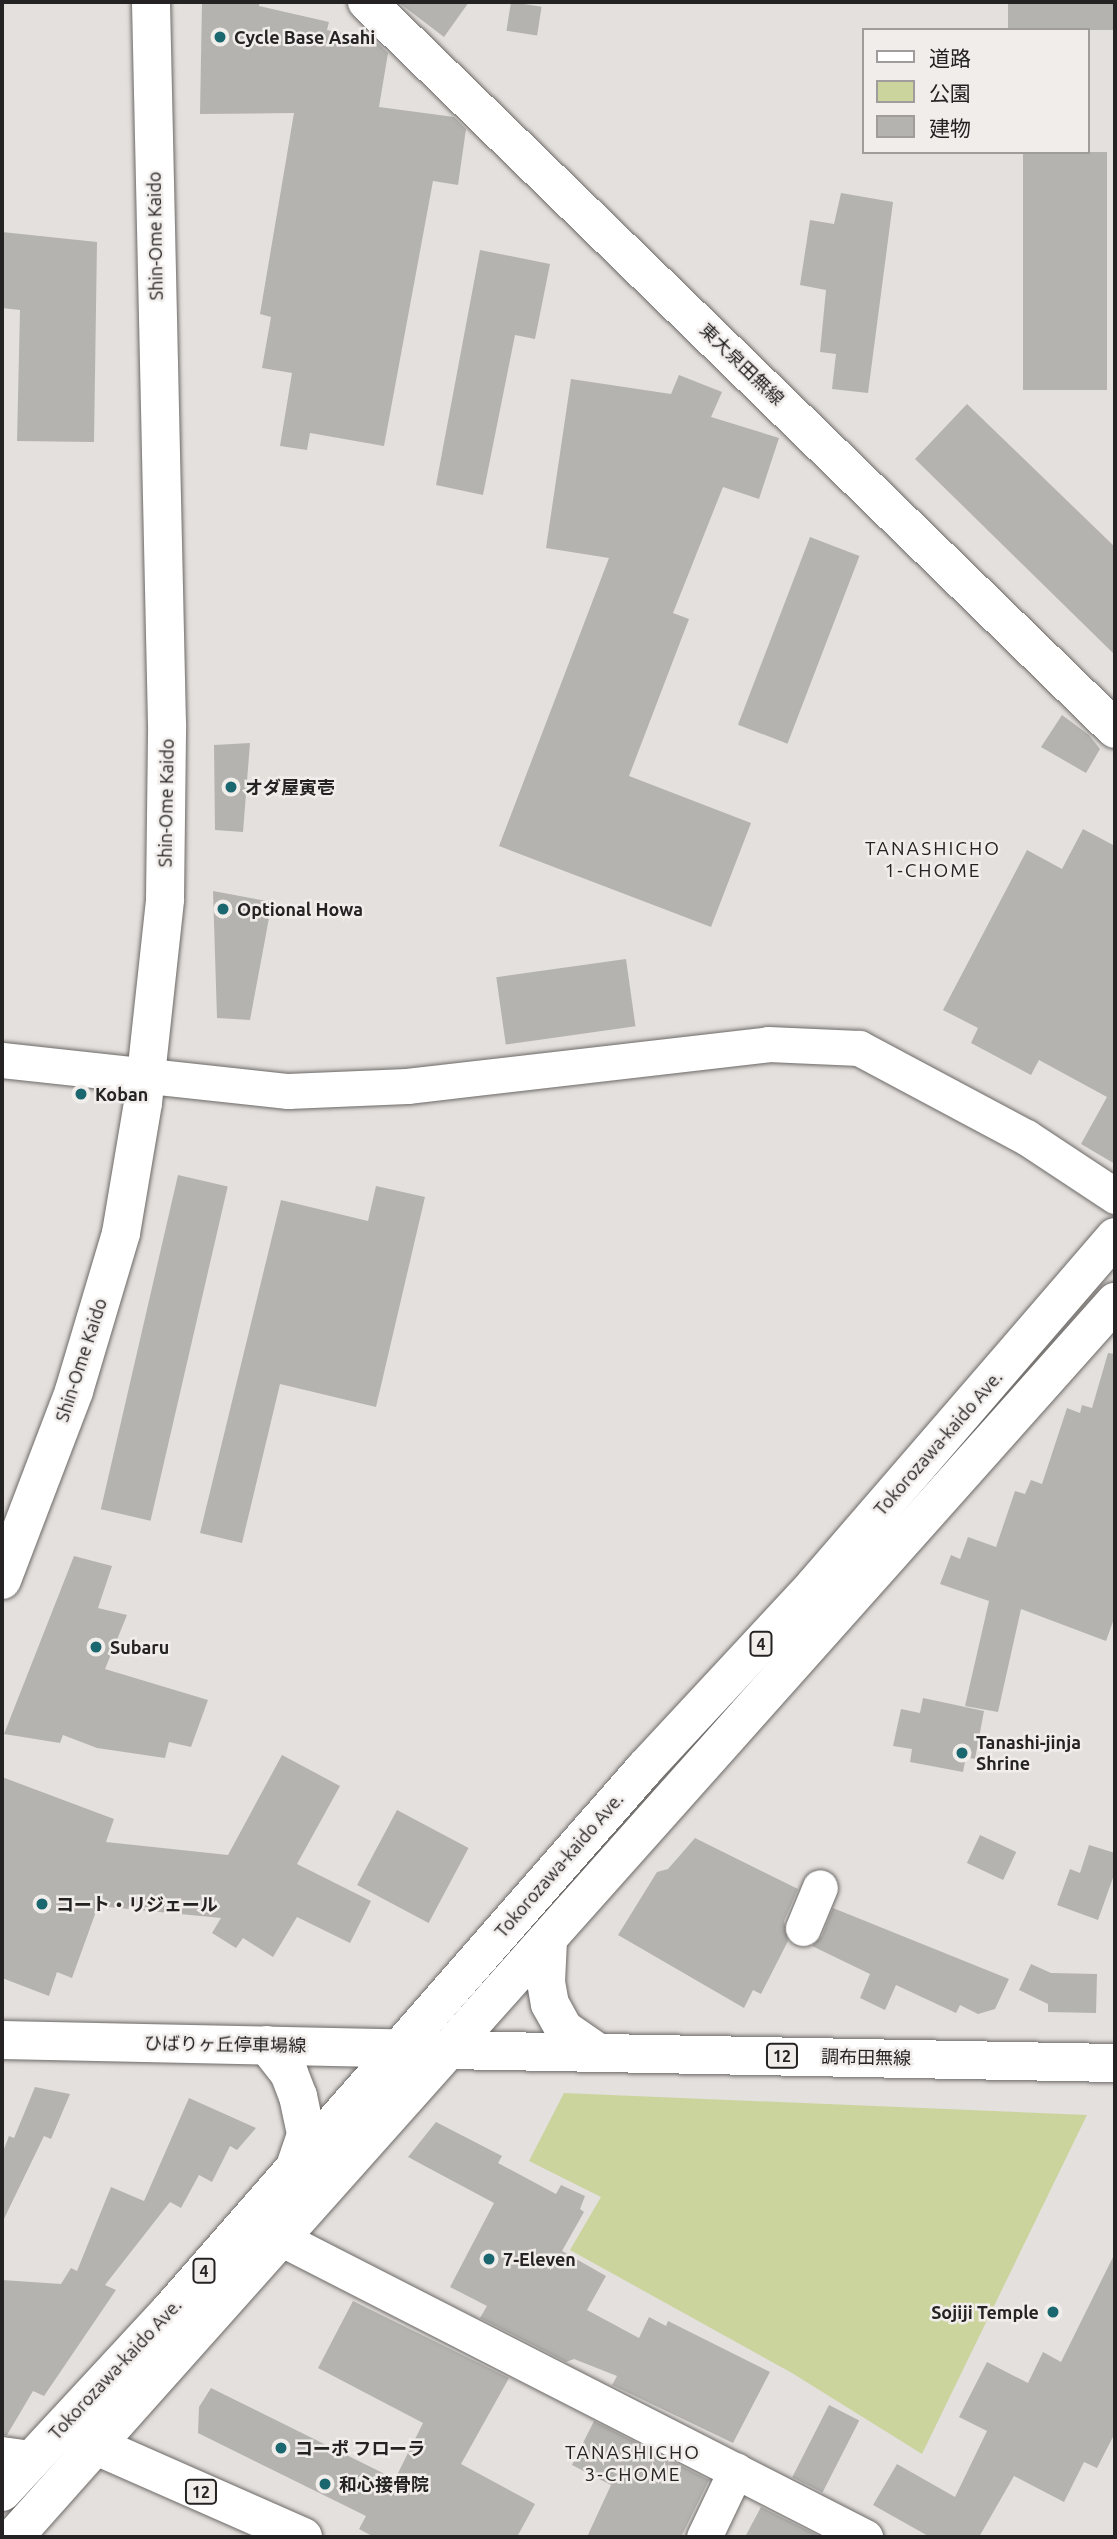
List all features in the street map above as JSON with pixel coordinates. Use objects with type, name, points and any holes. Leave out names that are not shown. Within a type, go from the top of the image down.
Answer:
[{"type":"main road","name":"Shin-Ome Kaido","points":[[2,1580],[74,1391],[121,1233],[147,1078],[165,899],[167,724],[151,2]]},
{"type":"main road","name":"東大泉田無線","points":[[367,2],[1115,729]]},
{"type":"main road","name":"Tokorozawa-kaido Ave.","points":[[2,2492],[16,2458],[295,2167],[595,1824],[814,1586],[1115,1237]]},
{"type":"main road","name":"Tokorozawa-kaido Ave.","points":[[14,2537],[99,2447],[1115,1302]]},
{"type":"main road","points":[[548,1940],[545,1982],[550,2004],[564,2029],[597,2052]]},
{"type":"main road","name":"ひばりヶ丘停車場線","points":[[2,2040],[449,2050]]},
{"type":"main road","points":[[267,2045],[289,2073],[298,2096],[306,2135],[295,2167]]},
{"type":"main road","name":"調布田無線","points":[[449,2050],[1115,2063]]},
{"type":"main road","name":"12","points":[[99,2447],[303,2537]]},
{"type":"street","points":[[2,1060],[147,1078],[288,1091],[373,1087],[664,1059],[768,1044],[859,1048],[1026,1137],[1115,1196]]},
{"type":"street","points":[[803,1928],[820,1887]]},
{"type":"street","points":[[282,2239],[865,2537]]},
{"type":"street","points":[[704,2537],[736,2470]]},
{"type":"green space","points":[[564,2093],[1087,2115],[922,2454],[792,2373],[570,2250],[601,2197],[529,2161]]},
{"type":"building","points":[[202,2],[259,2],[259,6],[329,22],[327,30],[373,39],[388,53],[379,107],[454,117],[466,129],[458,185],[433,181],[384,446],[310,433],[307,450],[280,446],[292,373],[262,368],[271,317],[260,314],[294,113],[200,114]]},
{"type":"building","points":[[398,2],[469,2],[444,37]]},
{"type":"building","points":[[511,2],[542,7],[537,35],[506,31]]},
{"type":"building","points":[[1008,2],[1115,2],[1115,30],[1008,28]]},
{"type":"building","points":[[1107,152],[1107,390],[1023,390],[1023,154]]},
{"type":"building","points":[[841,193],[893,202],[868,393],[832,389],[836,354],[820,352],[826,290],[800,285],[810,220],[834,224]]},
{"type":"building","points":[[2,232],[97,242],[94,442],[17,441],[20,310],[2,308]]},
{"type":"building","points":[[480,250],[550,264],[535,339],[515,335],[483,495],[436,485]]},
{"type":"building","points":[[679,375],[722,392],[711,417],[779,438],[759,499],[723,487],[673,613],[689,619],[629,776],[751,823],[711,927],[499,846],[609,558],[546,548],[571,379],[671,394]]},
{"type":"building","points":[[967,404],[1115,547],[1115,655],[915,459]]},
{"type":"building","points":[[810,537],[859,556],[787,744],[738,725]]},
{"type":"building","points":[[1062,715],[1089,735],[1100,749],[1086,773],[1041,747]]},
{"type":"building","points":[[250,743],[243,832],[215,830],[214,745]]},
{"type":"building","points":[[1083,829],[1115,846],[1115,1164],[1081,1144],[1107,1097],[1039,1060],[1031,1075],[971,1043],[978,1028],[943,1010],[1027,850],[1062,869]]},
{"type":"building","points":[[213,891],[272,902],[250,1020],[217,1018]]},
{"type":"building","points":[[626,959],[635,1026],[506,1045],[496,977]]},
{"type":"building","points":[[178,1175],[228,1186],[151,1521],[101,1509]]},
{"type":"building","points":[[376,1186],[425,1197],[376,1407],[280,1384],[242,1543],[200,1533],[281,1200],[368,1221]]},
{"type":"building","points":[[1108,1353],[1115,1354],[1115,1616],[1106,1641],[1021,1609],[998,1712],[965,1706],[989,1601],[940,1584],[951,1555],[960,1559],[968,1537],[996,1547],[1015,1491],[1025,1494],[1031,1480],[1042,1484],[1067,1408],[1080,1413],[1082,1405],[1092,1408]]},
{"type":"building","points":[[74,1556],[112,1566],[98,1608],[127,1615],[105,1669],[208,1700],[191,1747],[169,1742],[165,1758],[97,1748],[63,1735],[60,1743],[4,1734]]},
{"type":"building","points":[[923,1698],[984,1711],[975,1759],[966,1757],[963,1772],[910,1762],[912,1749],[893,1746],[901,1709],[920,1713]]},
{"type":"building","points":[[282,1755],[340,1786],[297,1864],[371,1901],[350,1943],[297,1917],[273,1957],[243,1938],[236,1948],[212,1933],[221,1918],[98,1906],[72,1978],[57,1972],[49,1996],[2,1978],[2,1777],[114,1819],[106,1842],[228,1855]]},
{"type":"building","points":[[397,1810],[469,1848],[429,1923],[357,1885]]},
{"type":"building","points":[[980,1835],[1016,1852],[1003,1880],[967,1863]]},
{"type":"building","points":[[695,1838],[798,1889],[784,1921],[788,1941],[761,1994],[753,1990],[744,2008],[618,1935],[657,1872],[668,1869]]},
{"type":"building","points":[[1089,1845],[1115,1853],[1115,1872],[1098,1920],[1057,1905],[1070,1869],[1080,1873]]},
{"type":"building","points":[[833,1908],[1009,1979],[995,2009],[978,2014],[960,2005],[956,2013],[896,1985],[885,2010],[860,1998],[870,1974],[812,1946],[822,1936]]},
{"type":"building","points":[[1031,1964],[1051,1973],[1097,1974],[1096,2013],[1048,2012],[1048,2004],[1019,1990]]},
{"type":"building","points":[[35,2087],[70,2094],[51,2139],[44,2136],[2,2223],[2,2154],[9,2136],[14,2138]]},
{"type":"building","points":[[189,2098],[256,2128],[237,2150],[230,2146],[212,2182],[199,2175],[181,2208],[170,2202],[105,2285],[116,2290],[44,2396],[33,2391],[7,2435],[2,2435],[2,2280],[61,2284],[71,2268],[77,2271],[111,2187],[144,2201]]},
{"type":"building","points":[[436,2122],[502,2156],[498,2163],[556,2194],[561,2185],[585,2196],[580,2209],[584,2212],[562,2251],[606,2276],[587,2310],[639,2338],[649,2317],[666,2326],[668,2321],[770,2372],[733,2443],[612,2385],[617,2376],[574,2359],[566,2362],[480,2318],[487,2306],[450,2287],[494,2203],[408,2157]]},
{"type":"building","points":[[1115,2253],[1115,2433],[1097,2468],[1084,2462],[1064,2502],[1014,2476],[979,2537],[930,2537],[873,2505],[897,2464],[955,2497],[987,2431],[959,2417],[987,2362],[1028,2383],[1043,2352],[1061,2362]]},
{"type":"building","points":[[353,2301],[509,2378],[461,2464],[535,2504],[517,2537],[374,2537],[359,2529],[366,2516],[198,2433],[199,2407],[211,2388],[395,2479],[423,2423],[318,2368]]},
{"type":"building","points":[[829,2405],[859,2420],[823,2493],[792,2477]]},
{"type":"building","points":[[594,2421],[709,2480],[681,2537],[587,2537],[611,2485],[572,2465]]},
{"type":"building","points":[[761,2507],[821,2537],[745,2537]]},
{"type":"place","name":"Cycle Base Asahi","points":[[220,37]]},
{"type":"place","name":"オダ屋寅壱","points":[[231,787]]},
{"type":"place","name":"Optional Howa","points":[[223,909]]},
{"type":"place","name":"Koban","points":[[81,1094]]},
{"type":"place","name":"Subaru","points":[[96,1647]]},
{"type":"place","name":"Tanashi-jinja Shrine","points":[[962,1753]]},
{"type":"place","name":"コート・リジェール","points":[[42,1904]]},
{"type":"place","name":"7-Eleven","points":[[489,2259]]},
{"type":"place","name":"Sojiji Temple","points":[[1053,2312]]},
{"type":"place","name":"コーポ フローラ","points":[[281,2448]]},
{"type":"place","name":"和心接骨院","points":[[325,2484]]},
{"type":"district","name":"TANASHICHO 1-CHOME","points":[[933,860]]},
{"type":"district","name":"TANASHICHO 3-CHOME","points":[[633,2464]]}]
